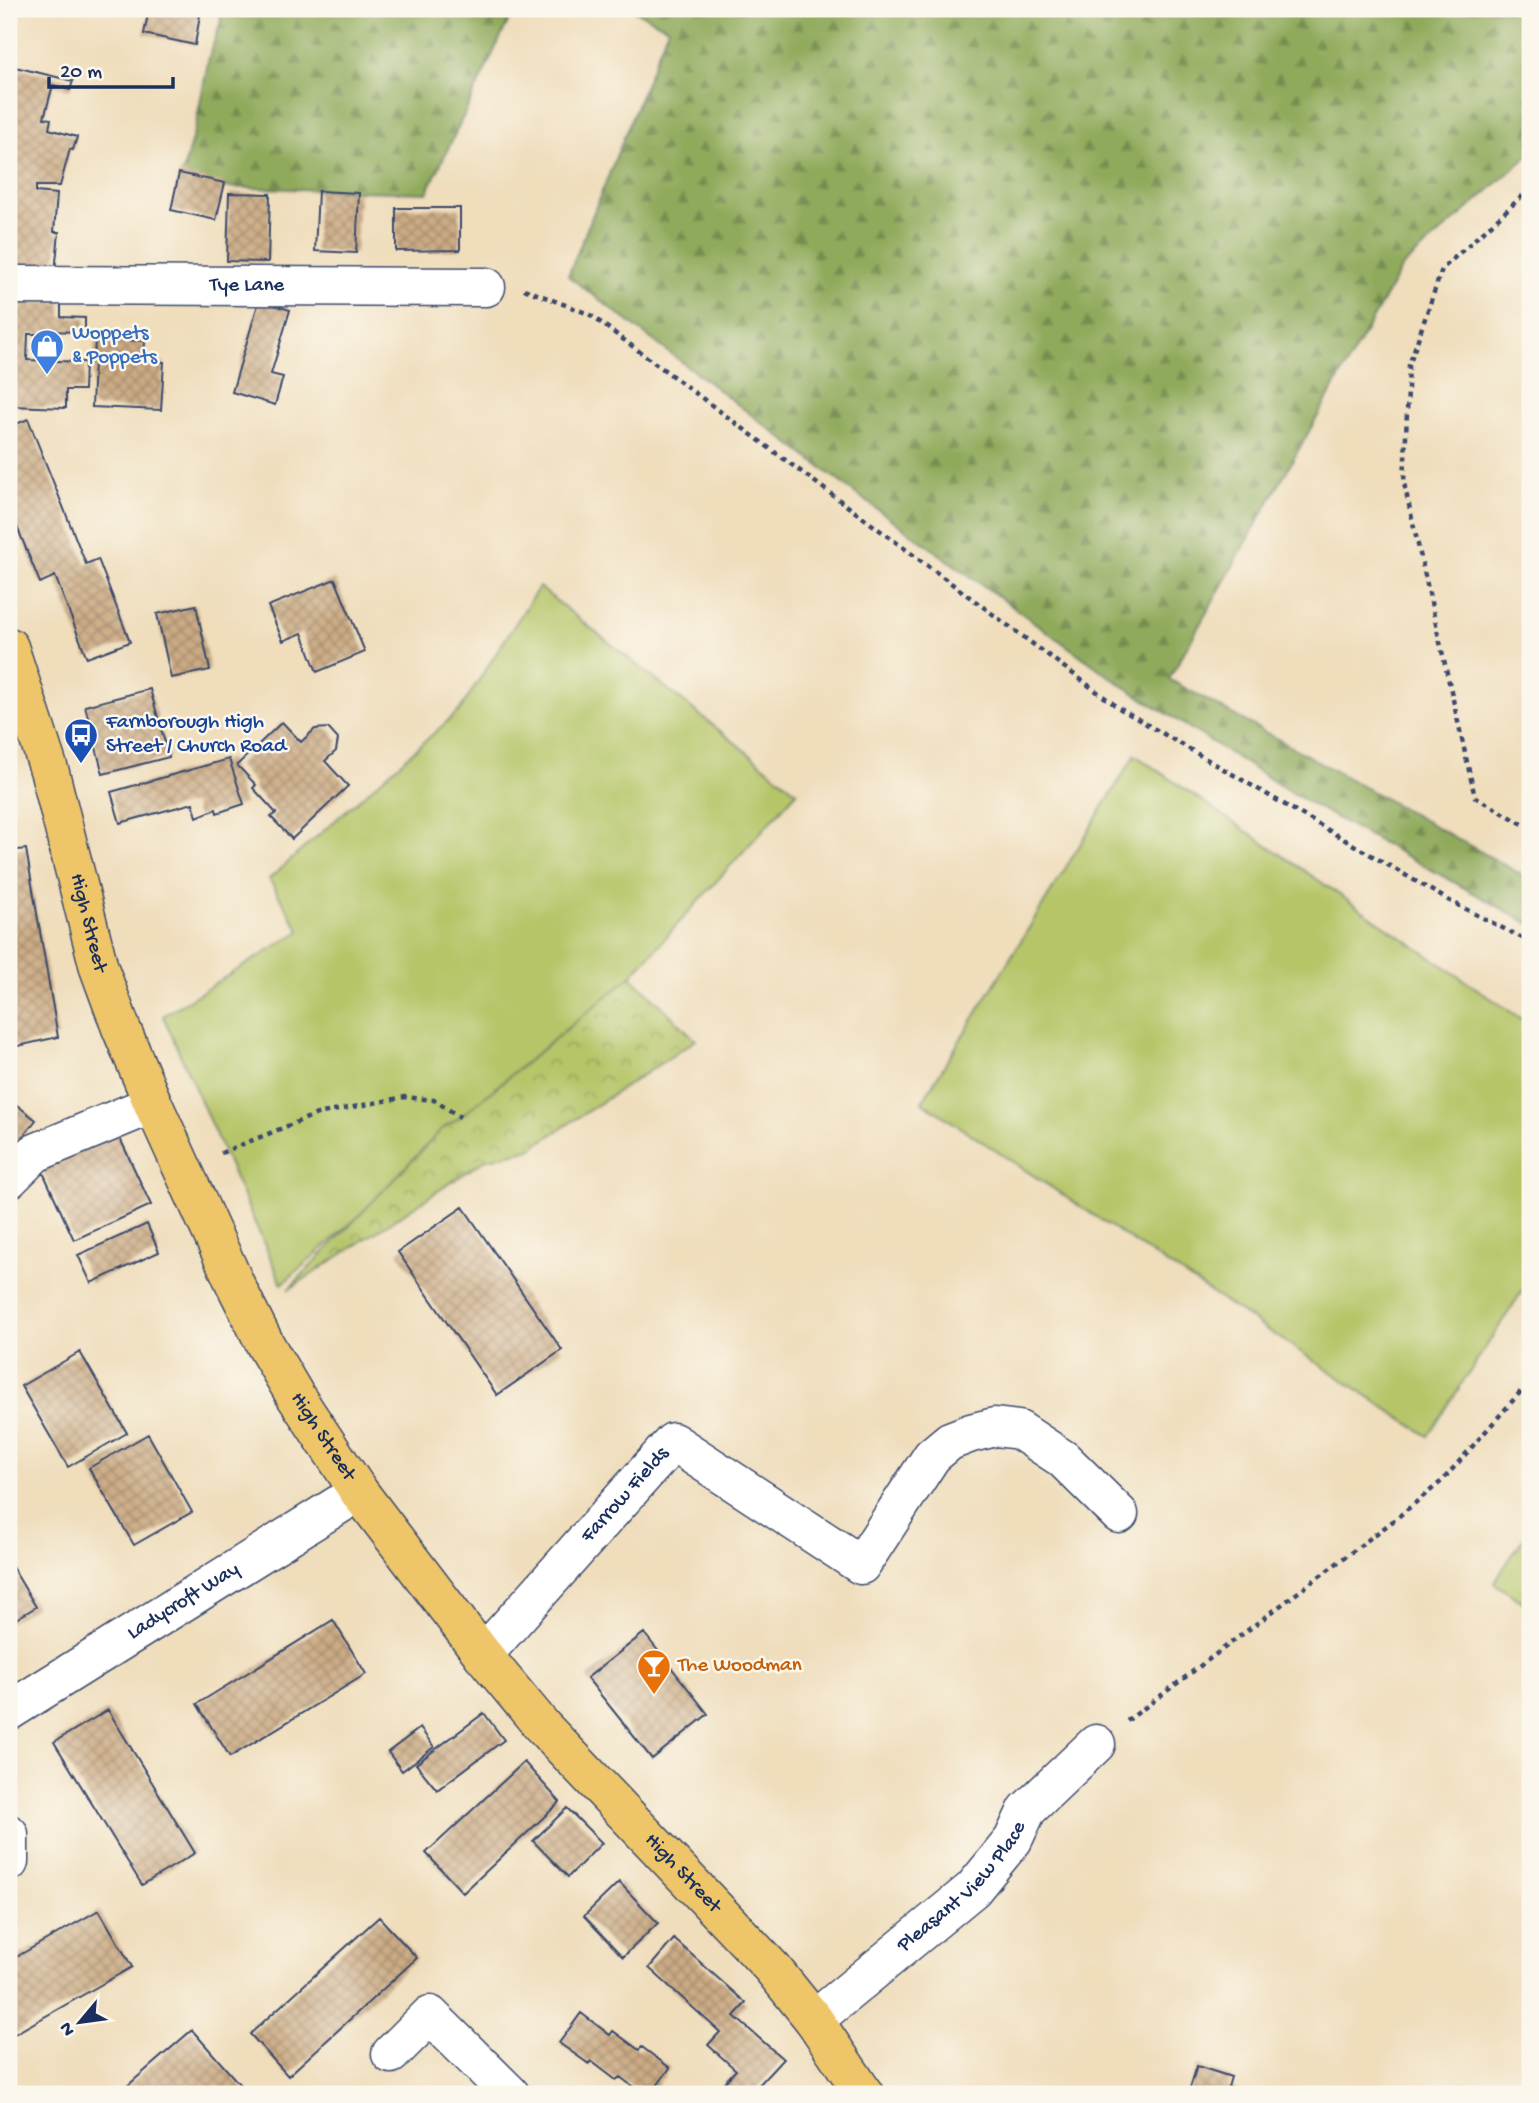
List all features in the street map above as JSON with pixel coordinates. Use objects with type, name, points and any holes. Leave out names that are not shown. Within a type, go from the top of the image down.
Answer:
[{"type":"main road","name":"High Street","points":[[9,647],[15,685],[50,774],[99,968],[153,1104],[182,1168],[266,1346],[296,1397],[359,1492],[483,1655],[542,1726],[772,1968],[814,2020],[864,2094]]},
{"type":"street","name":"Tye Lane","points":[[9,285],[486,286]]},
{"type":"street","points":[[9,1179],[35,1153],[153,1104]]},
{"type":"street","name":"Farrow Fields","points":[[483,1655],[673,1442],[860,1565],[932,1456],[950,1441],[995,1427],[1019,1430],[1063,1459],[1119,1514]]},
{"type":"street","name":"Ladycroft Way","points":[[9,1711],[359,1492]]},
{"type":"street","name":"Pleasant View Place","points":[[814,2020],[973,1889],[1013,1840],[1027,1810],[1096,1744]]},
{"type":"street","points":[[9,1834],[9,1862]]},
{"type":"street","points":[[391,2054],[430,2015],[510,2094]]},
{"type":"path","points":[[1530,189],[1442,269],[1409,365],[1404,484],[1475,797],[1530,828]]},
{"type":"path","points":[[486,286],[522,289],[589,314],[1119,708],[1448,900],[1530,942]]},
{"type":"path","points":[[182,1168],[317,1114],[405,1097],[434,1100],[460,1117]]},
{"type":"path","points":[[1096,1744],[1393,1521],[1442,1481],[1530,1381]]},
{"type":"green space","points":[[219,9],[514,9],[427,193],[179,186],[196,124],[209,57],[221,21]]},
{"type":"green space","points":[[632,9],[1530,9],[1530,154],[1402,267],[1169,679],[1530,879],[1530,924],[1300,798],[1120,684],[852,491],[568,276],[668,28]]},
{"type":"green space","points":[[539,587],[797,792],[631,976],[282,1284],[163,1016],[300,931],[269,879],[459,711]]},
{"type":"green space","points":[[1135,755],[1530,1025],[1530,1279],[1428,1436],[922,1102]]},
{"type":"green space","points":[[631,976],[696,1040],[530,1149],[485,1160],[288,1290],[441,1130]]},
{"type":"green space","points":[[1530,1528],[1530,1607],[1494,1583]]},
{"type":"building","points":[[149,9],[201,9],[195,45],[144,34]]},
{"type":"building","points":[[11,66],[73,81],[70,90],[53,85],[44,118],[51,119],[49,129],[77,137],[73,150],[70,149],[60,186],[36,186],[36,192],[57,194],[54,232],[59,232],[55,272],[9,276]]},
{"type":"building","points":[[179,173],[225,183],[216,220],[171,210]]},
{"type":"building","points":[[318,191],[359,193],[356,253],[315,251]]},
{"type":"building","points":[[229,193],[270,194],[268,262],[227,261]]},
{"type":"building","points":[[396,208],[460,208],[460,250],[396,251]]},
{"type":"building","points":[[9,301],[61,303],[61,317],[85,318],[85,332],[44,331],[44,334],[28,334],[27,360],[85,362],[84,390],[66,390],[66,408],[9,406]]},
{"type":"building","points":[[259,301],[290,310],[271,374],[283,377],[275,405],[232,392]]},
{"type":"building","points":[[95,339],[145,341],[144,361],[164,362],[161,410],[92,407]]},
{"type":"building","points":[[28,419],[86,564],[98,559],[130,642],[87,658],[55,576],[40,583],[9,507],[9,427]]},
{"type":"building","points":[[335,579],[365,652],[317,672],[302,633],[283,641],[268,606]]},
{"type":"building","points":[[196,605],[210,670],[171,678],[157,614]]},
{"type":"building","points":[[150,689],[169,757],[103,774],[85,706]]},
{"type":"building","points":[[282,722],[301,742],[315,729],[328,728],[338,739],[336,751],[325,761],[348,786],[292,839],[271,817],[276,813],[253,788],[256,785],[237,765]]},
{"type":"building","points":[[229,759],[244,804],[217,813],[216,809],[197,817],[193,803],[120,823],[111,792]]},
{"type":"building","points":[[26,849],[58,1037],[9,1048],[9,851]]},
{"type":"building","points":[[9,1099],[36,1120],[14,1148],[9,1144]]},
{"type":"building","points":[[117,1132],[151,1205],[74,1240],[41,1168]]},
{"type":"building","points":[[463,1207],[562,1350],[497,1395],[398,1252]]},
{"type":"building","points":[[147,1224],[159,1252],[91,1283],[78,1255]]},
{"type":"building","points":[[80,1352],[127,1433],[68,1467],[21,1386]]},
{"type":"building","points":[[148,1434],[192,1512],[134,1545],[89,1468]]},
{"type":"building","points":[[9,1562],[36,1607],[9,1623]]},
{"type":"building","points":[[333,1620],[366,1674],[230,1757],[197,1704]]},
{"type":"building","points":[[644,1633],[708,1714],[652,1759],[587,1678]]},
{"type":"building","points":[[108,1710],[195,1853],[142,1885],[54,1742]]},
{"type":"building","points":[[484,1713],[504,1740],[437,1790],[416,1764]]},
{"type":"building","points":[[420,1728],[434,1747],[402,1771],[388,1752]]},
{"type":"building","points":[[524,1762],[560,1802],[463,1893],[426,1853]]},
{"type":"building","points":[[567,1808],[602,1843],[568,1877],[533,1841]]},
{"type":"building","points":[[619,1882],[658,1923],[623,1957],[584,1916]]},
{"type":"building","points":[[99,1910],[132,1967],[9,2037],[9,1961]]},
{"type":"building","points":[[379,1917],[417,1958],[288,2076],[250,2034]]},
{"type":"building","points":[[674,1939],[746,2003],[734,2016],[783,2059],[757,2087],[765,2094],[733,2094],[722,2085],[736,2070],[708,2045],[720,2032],[649,1968]]},
{"type":"building","points":[[581,2013],[610,2035],[613,2031],[639,2050],[642,2047],[670,2068],[651,2094],[643,2094],[620,2077],[616,2080],[591,2061],[589,2064],[559,2043]]},
{"type":"building","points":[[192,2030],[248,2094],[118,2094]]},
{"type":"building","points":[[1197,2066],[1231,2077],[1228,2087],[1248,2094],[1188,2094]]},
{"type":"place","name":"Woppets & Poppets","points":[[47,376]]},
{"type":"place","name":"Farnborough High Street / Church Road","points":[[81,765]]},
{"type":"place","name":"The Woodman","points":[[654,1696]]}]
